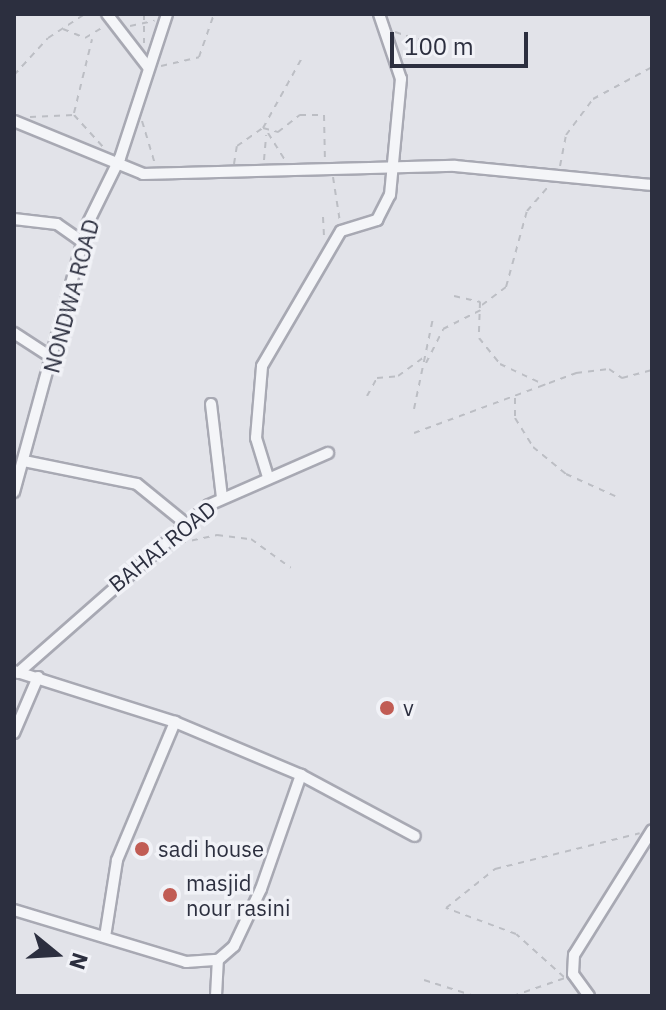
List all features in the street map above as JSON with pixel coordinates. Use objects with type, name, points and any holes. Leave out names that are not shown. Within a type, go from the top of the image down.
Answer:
[{"type":"street","name":"NONDWA ROAD","points":[[14,492],[54,359],[83,242],[136,105],[146,64],[167,14]]},
{"type":"street","points":[[268,477],[256,438],[259,378],[341,231],[377,220],[393,171],[401,79],[390,32],[379,14]]},
{"type":"street","points":[[110,17],[146,64]]},
{"type":"street","points":[[20,120],[113,165],[154,174],[286,166],[328,165],[393,171],[455,166],[652,185]]},
{"type":"street","points":[[14,219],[57,224],[83,242]]},
{"type":"street","points":[[14,333],[54,359]]},
{"type":"street","points":[[211,404],[222,498]]},
{"type":"street","name":"BAHAI ROAD","points":[[16,672],[185,523],[222,498],[328,453]]},
{"type":"street","points":[[24,461],[137,484],[185,523]]},
{"type":"street","points":[[16,672],[175,722],[301,775],[415,836]]},
{"type":"street","points":[[14,733],[38,677]]},
{"type":"street","points":[[105,937],[117,860],[175,722]]},
{"type":"street","points":[[216,996],[218,960],[256,902],[301,775]]},
{"type":"street","points":[[589,996],[569,976],[574,955],[652,829]]},
{"type":"street","points":[[14,910],[186,962],[218,960]]},
{"type":"path","points":[[14,75],[63,29],[85,14]]},
{"type":"path","points":[[144,14],[147,22],[146,64],[199,57],[214,14]]},
{"type":"path","points":[[74,115],[92,38],[110,17],[147,22]]},
{"type":"path","points":[[63,29],[92,38]]},
{"type":"path","points":[[390,32],[414,33],[436,45]]},
{"type":"path","points":[[234,169],[237,146],[263,128],[303,56]]},
{"type":"path","points":[[414,409],[425,365],[443,329],[482,307],[506,287],[527,211],[556,174],[566,135],[593,99],[652,67]]},
{"type":"path","points":[[136,105],[153,146],[154,174]]},
{"type":"path","points":[[20,120],[74,115]]},
{"type":"path","points":[[74,115],[100,141],[113,165]]},
{"type":"path","points":[[268,132],[281,132],[300,115],[324,115],[328,165],[341,231]]},
{"type":"path","points":[[263,128],[286,166]]},
{"type":"path","points":[[265,167],[268,132]]},
{"type":"path","points":[[454,296],[482,307]]},
{"type":"path","points":[[482,307],[480,343],[500,364],[546,386]]},
{"type":"path","points":[[425,365],[433,318]]},
{"type":"path","points":[[367,396],[377,378],[398,376],[425,357]]},
{"type":"path","points":[[414,433],[593,369],[622,378],[652,370]]},
{"type":"path","points":[[515,397],[515,418],[533,447],[566,474],[615,496]]},
{"type":"path","points":[[159,545],[228,535],[251,539],[291,568]]},
{"type":"path","points":[[569,976],[526,940],[446,908],[495,869],[652,829]]},
{"type":"path","points":[[513,996],[569,976]]},
{"type":"path","points":[[424,980],[474,996]]},
{"type":"place","name":"v","points":[[387,708]]},
{"type":"place","name":"sadi house","points":[[142,849]]},
{"type":"place","name":"masjid nour rasini","points":[[170,895]]}]
